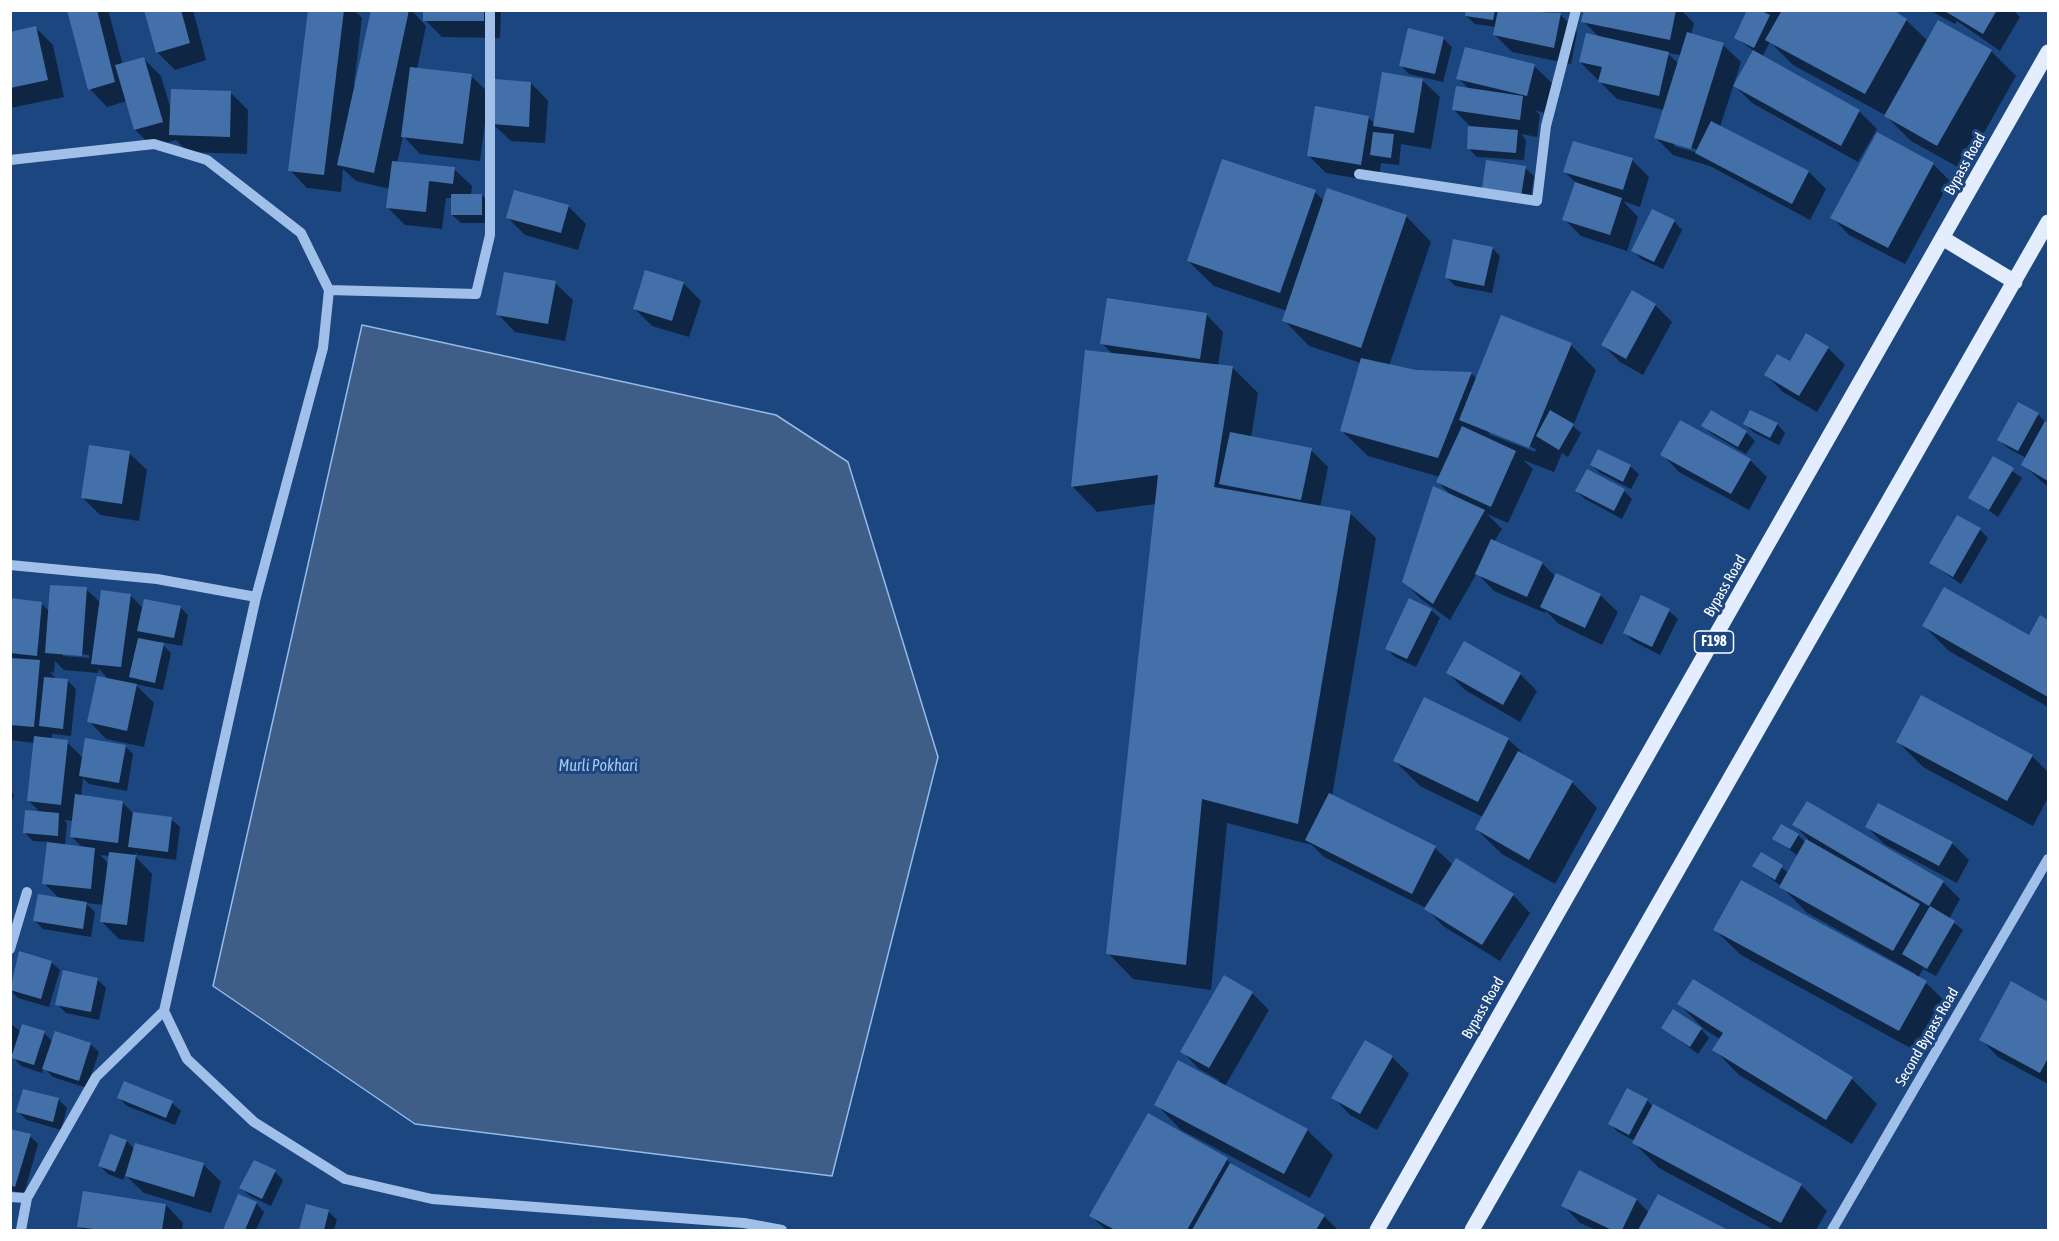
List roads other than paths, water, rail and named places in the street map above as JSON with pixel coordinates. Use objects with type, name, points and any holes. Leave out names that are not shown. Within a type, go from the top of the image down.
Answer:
[{"type":"main road","name":"Bypass Road","points":[[1377,1230],[2049,52]]},
{"type":"main road","points":[[1472,1230],[2049,222]]},
{"type":"main road","points":[[1944,239],[2015,282]]},
{"type":"street","points":[[329,290],[476,294],[490,235],[490,10]]},
{"type":"street","points":[[1359,174],[1537,201],[1546,126],[1576,10]]},
{"type":"street","points":[[10,160],[154,144],[207,160],[301,233],[329,290],[322,348],[256,597],[164,1011],[96,1077],[27,1198],[21,1230]]},
{"type":"street","points":[[10,565],[157,579],[256,597]]},
{"type":"street","name":"Second Bypass Road","points":[[1832,1230],[2049,860]]},
{"type":"street","points":[[10,949],[27,892]]},
{"type":"street","points":[[164,1011],[187,1059],[254,1122],[345,1179],[432,1199],[744,1223],[782,1230]]},
{"type":"street","points":[[10,1197],[27,1198]]},
{"type":"water","name":"Murli Pokhari","points":[[362,325],[776,415],[848,462],[938,757],[832,1176],[415,1124],[213,986]]}]
